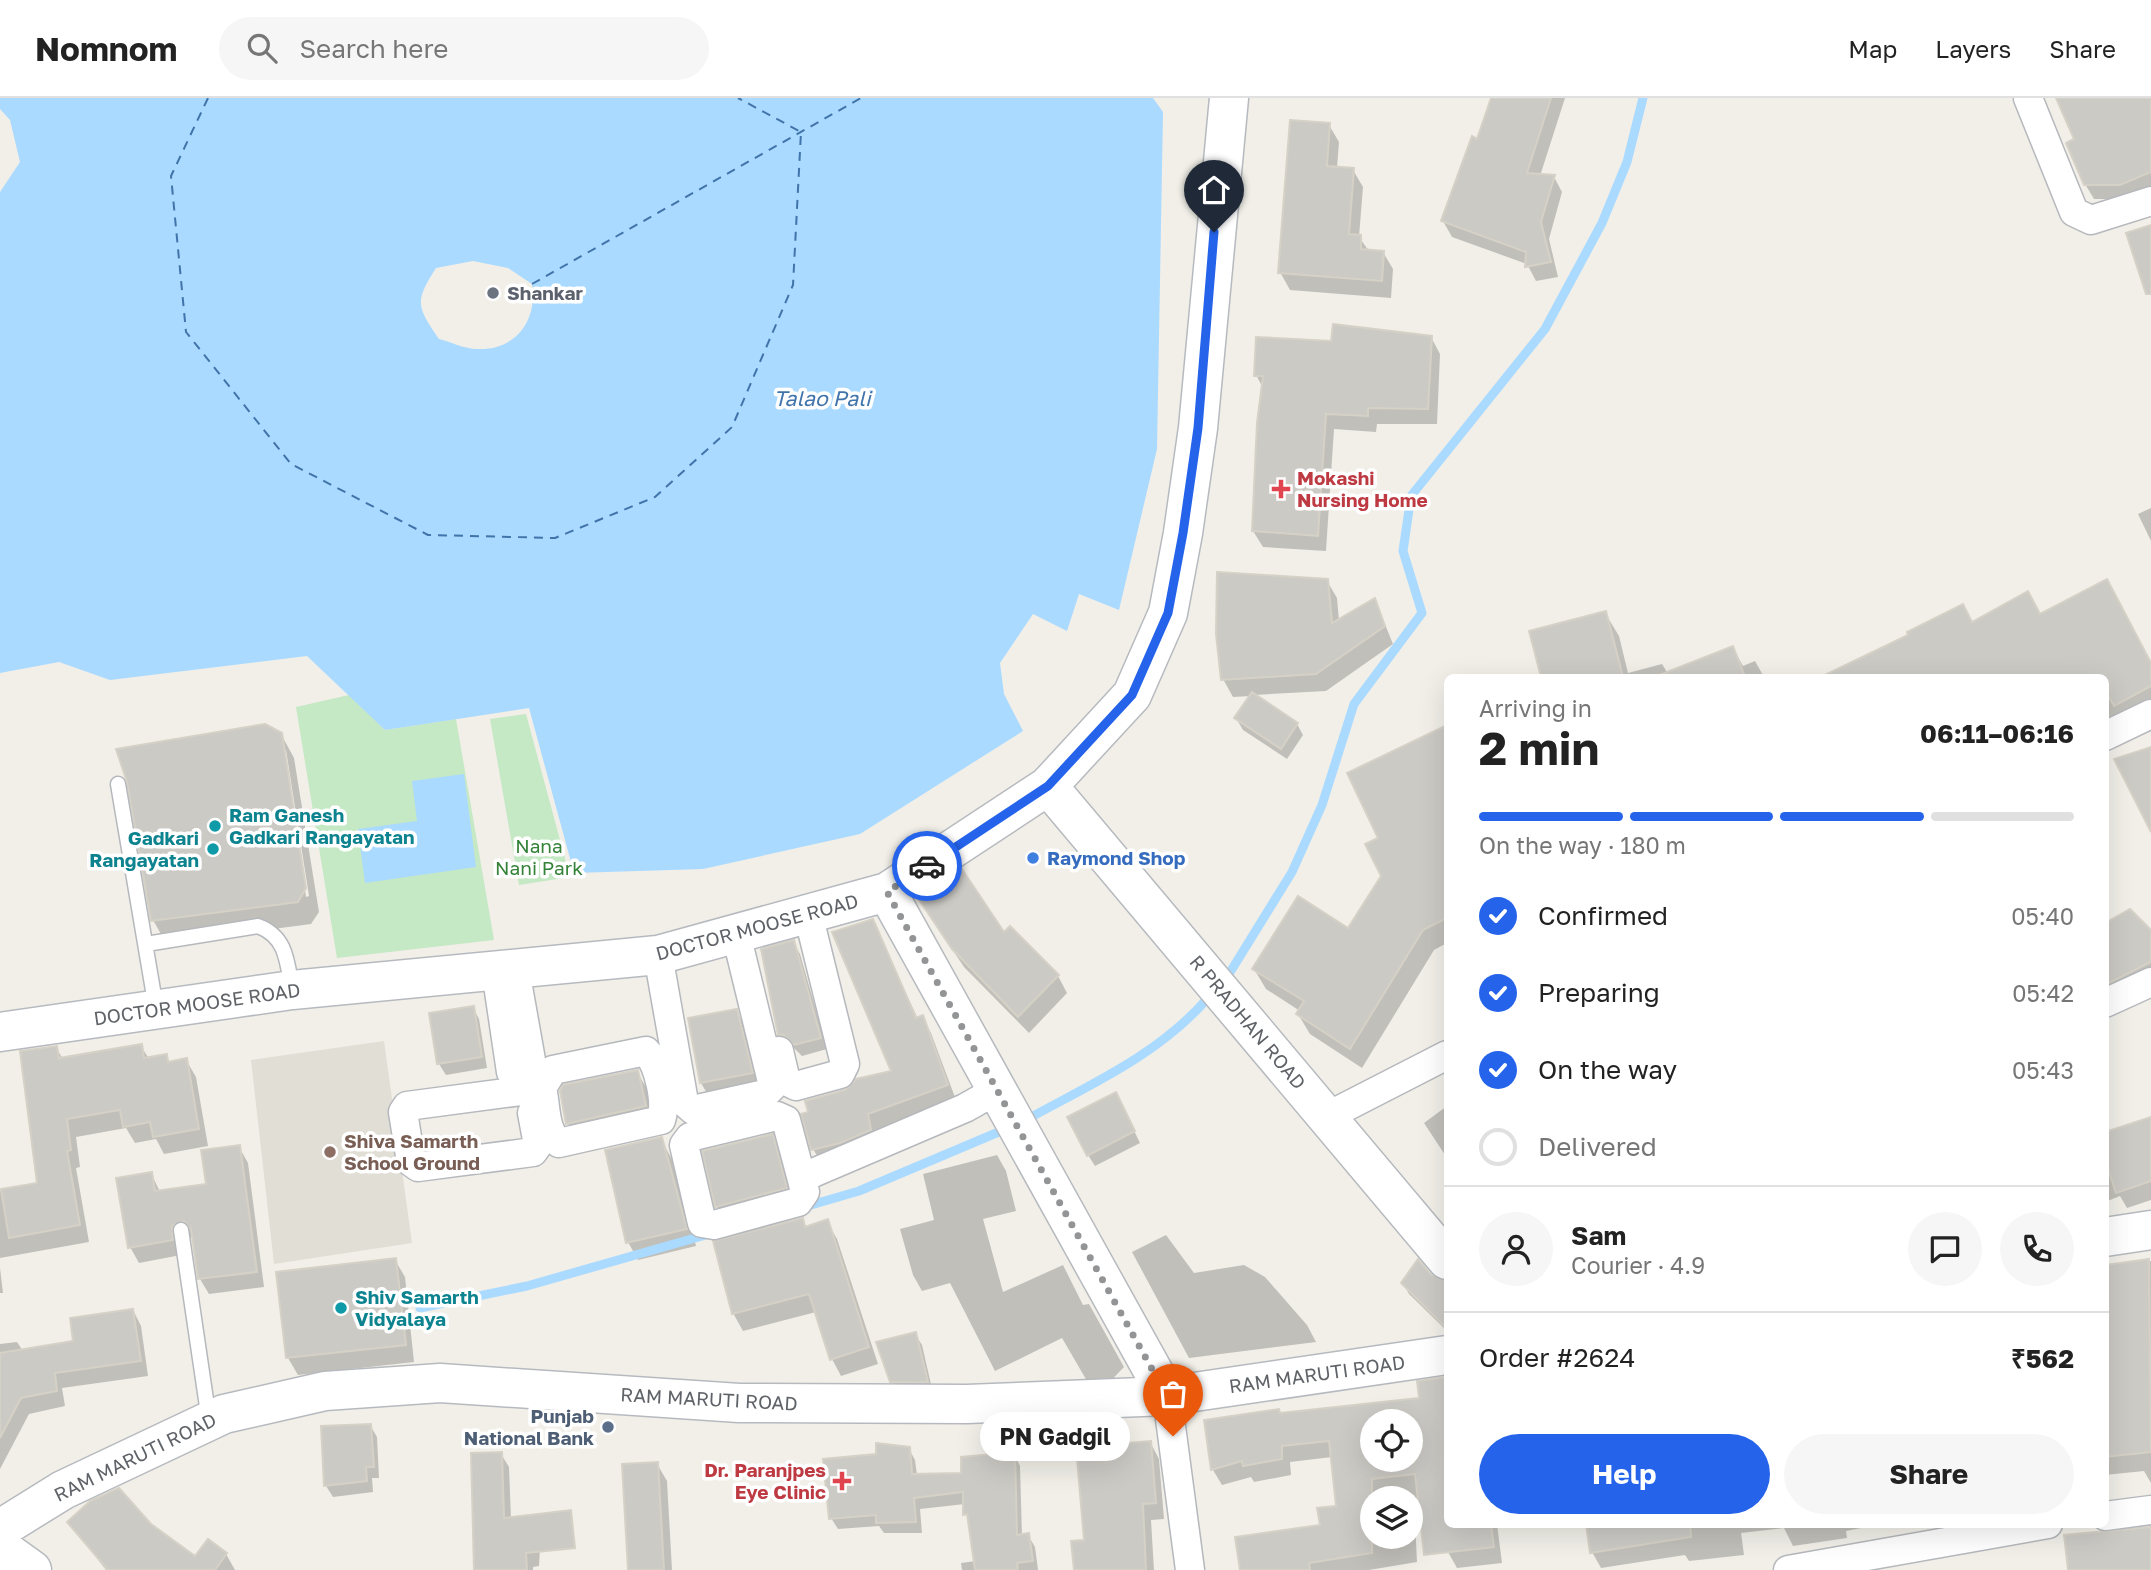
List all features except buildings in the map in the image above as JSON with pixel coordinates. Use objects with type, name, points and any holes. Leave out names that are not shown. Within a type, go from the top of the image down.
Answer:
[{"type":"street","name":"DOCTOR MOOSE ROAD","points":[[0,1032],[292,990],[658,955],[887,892],[1048,786],[1132,695],[1168,613],[1198,428],[1228,98]]},
{"type":"street","points":[[2028,98],[2074,212],[2091,220],[2151,201]]},
{"type":"street","points":[[2109,734],[2151,714]]},
{"type":"street","name":"R PRADHAN ROAD","points":[[1048,786],[1444,1256]]},
{"type":"street","points":[[887,892],[1167,1396],[1190,1570]]},
{"type":"street","points":[[743,932],[786,1081],[796,1086],[840,1074],[845,1064],[808,914]]},
{"type":"street","points":[[658,955],[684,1102],[693,1110],[765,1094],[773,1086],[743,932]]},
{"type":"street","points":[[505,971],[528,1079],[538,1145],[533,1153],[418,1167],[411,1162],[403,1112],[407,1106],[528,1079],[553,1070],[646,1051],[653,1059],[664,1111],[661,1121],[559,1143],[552,1137],[528,1079]]},
{"type":"street","points":[[2109,1001],[2151,982]]},
{"type":"street","points":[[1328,1116],[1444,1057]]},
{"type":"street","points":[[446,1084],[528,1079]]},
{"type":"street","points":[[807,1177],[965,1108],[997,1090]]},
{"type":"street","points":[[788,1098],[807,1177],[805,1192],[798,1202],[714,1225],[702,1223],[684,1145],[690,1137],[777,1116],[786,1120],[807,1177]]},
{"type":"street","points":[[2109,1236],[2151,1230]]},
{"type":"street","name":"RAM MARUTI ROAD","points":[[8,1554],[63,1490],[224,1414],[326,1391],[440,1383],[739,1403],[967,1404],[1167,1396],[1444,1355]]},
{"type":"street","points":[[2109,1515],[2151,1510]]},
{"type":"street","points":[[1788,1570],[2025,1528]]},
{"type":"lane","points":[[118,784],[156,1010]]},
{"type":"lane","points":[[146,944],[258,926],[272,931],[283,944],[292,990]]},
{"type":"lane","points":[[181,1230],[209,1421]]},
{"type":"shaded area","name":"Shiva Samarth School Ground","points":[[384,1041],[412,1243],[274,1264],[251,1060]]},
{"type":"green space","points":[[349,695],[385,730],[456,719],[494,940],[337,958],[296,707]]},
{"type":"green space","name":"Nana Nani Park","points":[[526,714],[570,877],[519,885],[490,719]]},
{"type":"water","name":"Talao Pali","points":[[0,98],[1153,98],[1163,112],[1157,449],[1119,610],[1079,594],[1067,631],[1033,614],[1000,663],[1004,694],[1023,731],[860,834],[703,869],[574,873],[529,708],[385,730],[307,656],[110,680],[59,662],[0,673],[0,192],[20,162],[10,120],[0,109]],"holes":[[[473,261],[508,268],[532,284],[531,310],[521,331],[513,339],[491,348],[468,348],[439,339],[426,319],[421,304],[424,289],[436,268]]]},
{"type":"water","points":[[464,774],[476,867],[365,883],[358,829],[417,821],[412,781]]},
{"type":"waterway","points":[[1229,974],[1292,872],[1322,805],[1354,704],[1422,613],[1403,551],[1411,496],[1545,329],[1602,223],[1627,162],[1643,98]]},
{"type":"waterway","points":[[1024,1121],[1144,1053],[1166,1037],[1207,999]]},
{"type":"waterway","points":[[804,1207],[859,1191],[1001,1131]]},
{"type":"waterway","points":[[420,1308],[527,1286],[709,1234]]},
{"type":"ferry route","points":[[208,98],[171,176],[186,332],[291,464],[428,535],[555,538],[655,497],[732,427],[793,285],[801,132],[738,98]]},
{"type":"ferry route","points":[[532,284],[861,98]]},
{"type":"way so far","points":[[927,866],[887,892],[1167,1396],[1173,1436]]},
{"type":"place","name":"Shankar","points":[[493,293]]},
{"type":"place","name":"Mokashi Nursing Home","points":[[1281,489]]},
{"type":"place","name":"Ram Ganesh Gadkari Rangayatan","points":[[215,826]]},
{"type":"place","name":"Gadkari Rangayatan","points":[[213,849]]},
{"type":"place","name":"Raymond Shop","points":[[1033,858]]},
{"type":"place","name":"Shiva Samarth School Ground","points":[[330,1152]]},
{"type":"place","name":"Shiv Samarth Vidyalaya","points":[[341,1308]]},
{"type":"place","name":"Punjab National Bank","points":[[608,1427]]},
{"type":"place","name":"PN Gadgil","points":[[1173,1436]]},
{"type":"place","name":"Dr. Paranjpes Eye Clinic","points":[[842,1481]]},
{"type":"route","points":[[927,866],[1048,786],[1132,695],[1168,613],[1183,533],[1198,428],[1214,232]]}]
